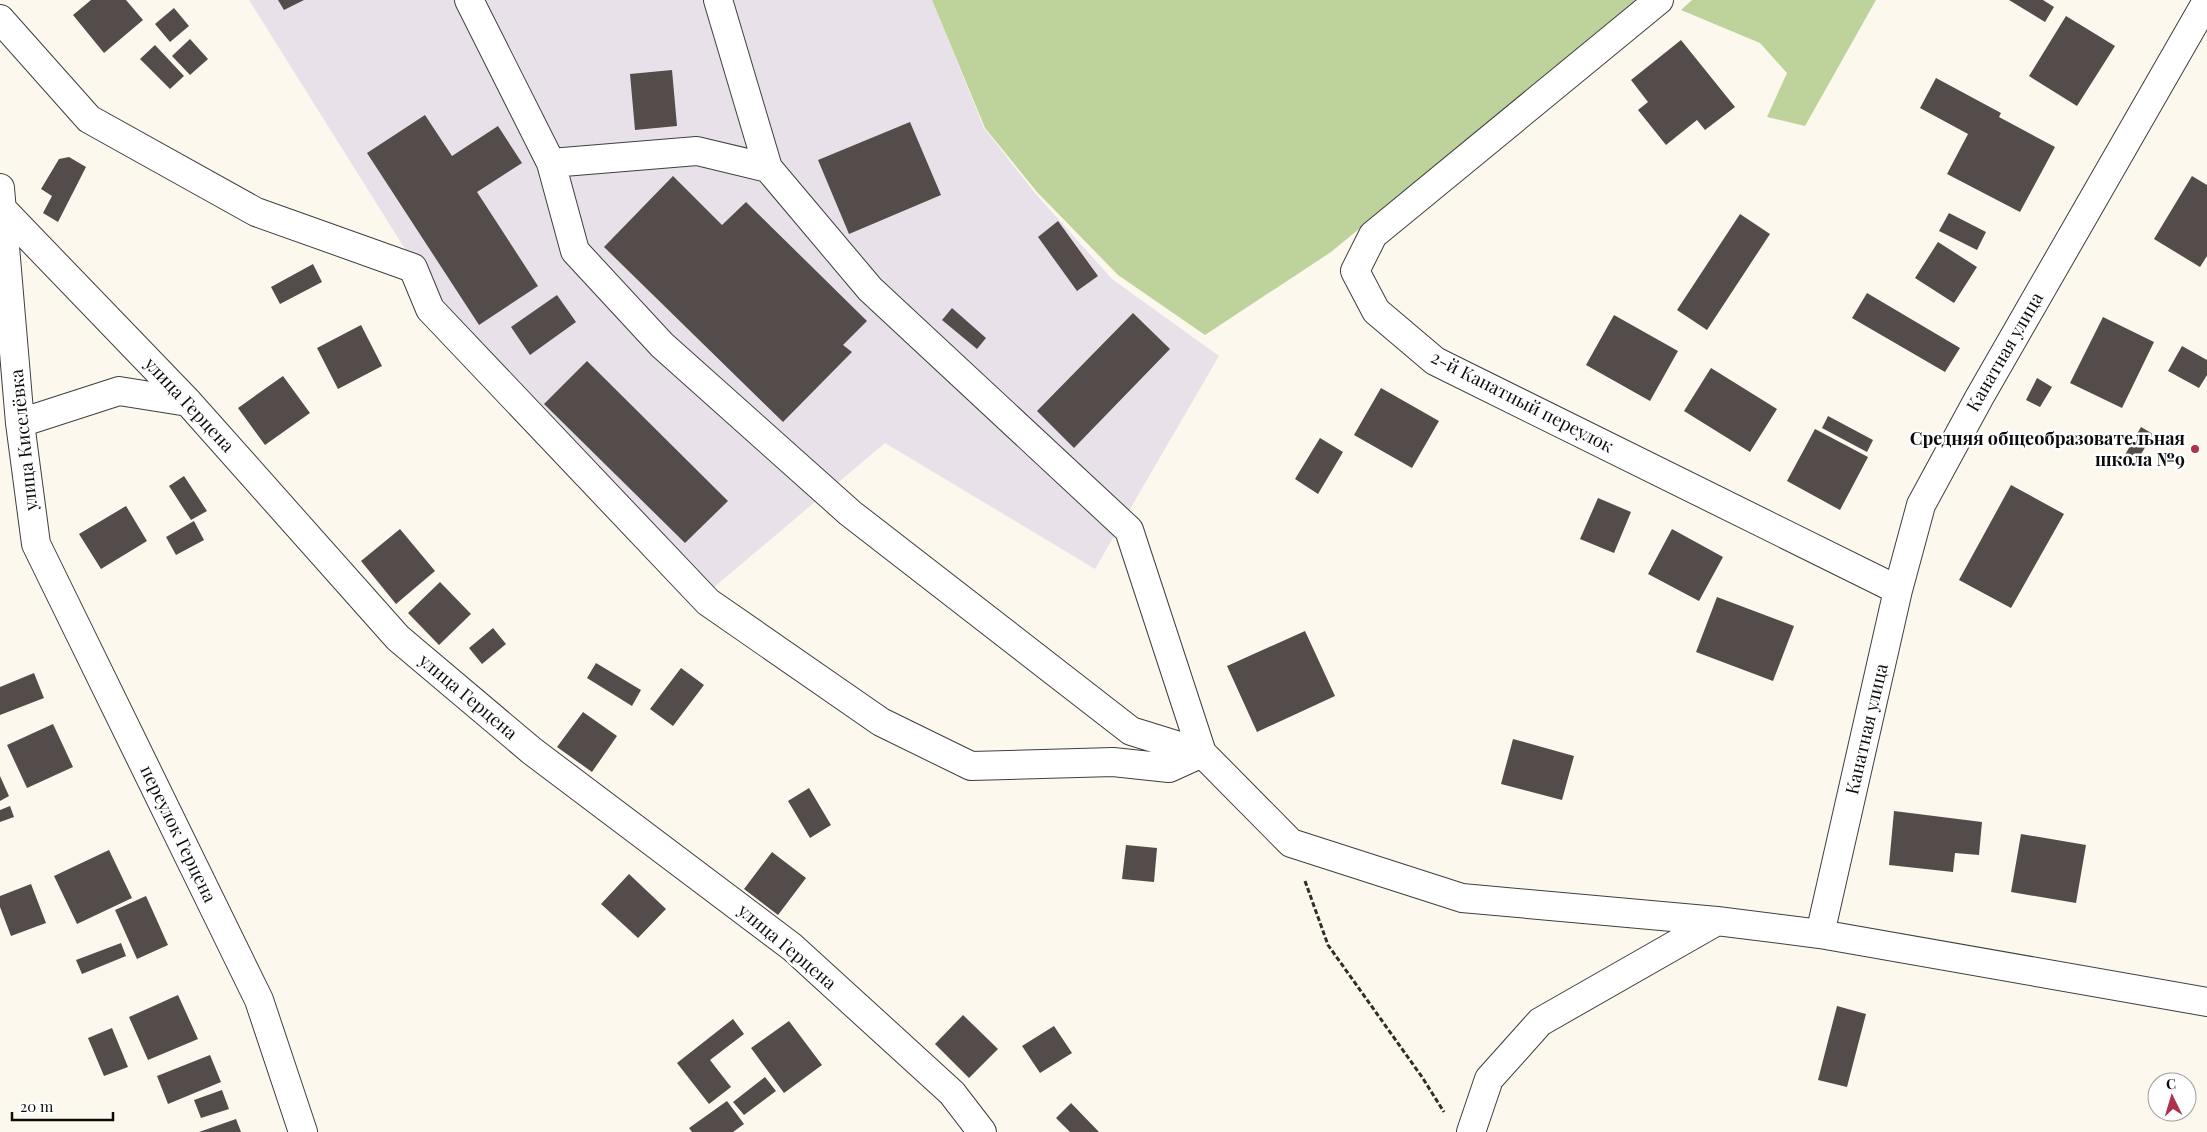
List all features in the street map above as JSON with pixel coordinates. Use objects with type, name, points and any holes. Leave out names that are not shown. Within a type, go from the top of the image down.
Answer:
[{"type":"street","points":[[469,0],[551,163],[575,251],[662,345],[850,513],[1131,730],[1202,752]]},
{"type":"street","points":[[718,0],[768,168],[870,289],[1129,530],[1202,752],[1291,843],[1462,898],[1717,921],[1820,934],[2207,1002]]},
{"type":"street","name":"2-й Канатный переулок","points":[[1659,0],[1373,234],[1355,271],[1376,311],[1435,361],[1898,590]]},
{"type":"street","name":"Канатная улица","points":[[1820,934],[1898,590],[1921,505],[1979,398],[2207,1]]},
{"type":"street","points":[[0,19],[89,119],[256,212],[413,268],[430,308],[708,602],[881,722],[971,766],[1113,762],[1169,768],[1202,752]]},
{"type":"street","points":[[551,163],[696,151],[768,168]]},
{"type":"street","name":"улица Герцена","points":[[2,199],[188,402],[398,638],[532,751],[792,947],[952,1093],[982,1132]]},
{"type":"street","name":"улица Киселёвка","points":[[2,199],[20,423],[36,544]]},
{"type":"street","points":[[20,423],[119,391],[188,402]]},
{"type":"street","name":"переулок Герцена","points":[[36,544],[259,1000],[303,1132]]},
{"type":"street","points":[[1471,1132],[1489,1079],[1540,1022],[1717,921]]},
{"type":"path","points":[[1291,843],[1328,944],[1422,1077],[1446,1116]]},
{"type":"shaded area","points":[[249,0],[932,0],[984,128],[1035,193],[1112,279],[1219,356],[1095,569],[885,443],[713,588],[432,292]]},
{"type":"green space","points":[[932,0],[1638,0],[1331,252],[1205,335],[1118,275],[1037,192],[985,128]]},
{"type":"green space","points":[[1692,0],[1876,0],[1805,126],[1767,117],[1787,73],[1760,43],[1681,10]]},
{"type":"building","points":[[91,0],[126,0],[143,20],[104,53],[73,15]]},
{"type":"building","points":[[278,0],[304,0],[284,10]]},
{"type":"building","points":[[2009,0],[2043,0],[2054,7],[2045,22]]},
{"type":"building","points":[[174,8],[189,26],[170,42],[155,24]]},
{"type":"building","points":[[2066,16],[2115,46],[2077,106],[2029,76]]},
{"type":"building","points":[[190,39],[208,59],[190,75],[172,56]]},
{"type":"building","points":[[1681,40],[1735,107],[1705,130],[1697,120],[1666,145],[1638,110],[1648,102],[1631,80]]},
{"type":"building","points":[[155,45],[184,76],[170,89],[140,59]]},
{"type":"building","points":[[672,70],[677,126],[635,130],[630,74]]},
{"type":"building","points":[[1936,78],[2001,113],[1999,117],[2055,147],[2020,212],[1947,174],[1968,134],[1920,108]]},
{"type":"building","points":[[425,115],[452,156],[498,126],[522,163],[477,192],[538,286],[479,325],[367,153]]},
{"type":"building","points":[[910,122],[941,195],[849,234],[818,160]]},
{"type":"building","points":[[69,157],[86,167],[58,222],[43,213],[52,196],[41,189],[59,159]]},
{"type":"building","points":[[673,176],[722,225],[746,202],[867,321],[843,345],[852,352],[783,422],[604,247]]},
{"type":"building","points":[[2192,176],[2207,185],[2207,256],[2200,267],[2154,239]]},
{"type":"building","points":[[1949,213],[1986,232],[1977,250],[1939,231]]},
{"type":"building","points":[[1740,214],[1770,234],[1707,330],[1677,310]]},
{"type":"building","points":[[1058,221],[1098,276],[1077,291],[1038,237]]},
{"type":"building","points":[[1938,242],[1977,267],[1954,303],[1915,278]]},
{"type":"building","points":[[313,264],[322,282],[280,304],[271,287]]},
{"type":"building","points":[[1867,293],[1960,348],[1945,372],[1852,318]]},
{"type":"building","points":[[557,295],[576,322],[530,355],[511,327]]},
{"type":"building","points":[[952,308],[986,338],[977,349],[942,320]]},
{"type":"building","points":[[1133,313],[1170,349],[1074,448],[1037,411]]},
{"type":"building","points":[[1614,315],[1678,351],[1650,401],[1586,365]]},
{"type":"building","points":[[2103,317],[2154,342],[2122,408],[2070,383]]},
{"type":"building","points":[[361,325],[382,366],[338,389],[317,348]]},
{"type":"building","points":[[2182,346],[2207,360],[2207,375],[2199,388],[2168,371]]},
{"type":"building","points":[[587,361],[728,501],[685,543],[544,404]]},
{"type":"building","points":[[1711,368],[1777,409],[1750,452],[1684,411]]},
{"type":"building","points":[[283,376],[310,413],[265,445],[238,408]]},
{"type":"building","points":[[2037,378],[2052,387],[2040,407],[2026,400]]},
{"type":"building","points":[[1381,388],[1439,421],[1412,468],[1354,435]]},
{"type":"building","points":[[1828,416],[1873,440],[1867,452],[1822,428]]},
{"type":"building","points":[[2141,427],[2153,434],[2134,466],[2122,460]]},
{"type":"building","points":[[1815,429],[1868,457],[1840,510],[1787,481]]},
{"type":"building","points":[[1320,438],[1343,452],[1318,494],[1295,479]]},
{"type":"building","points":[[184,476],[207,511],[191,520],[169,486]]},
{"type":"building","points":[[2011,485],[2064,514],[2011,608],[1959,580]]},
{"type":"building","points":[[1598,498],[1631,512],[1614,553],[1580,539]]},
{"type":"building","points":[[126,506],[147,541],[101,569],[79,534]]},
{"type":"building","points":[[194,521],[204,540],[176,555],[166,537]]},
{"type":"building","points":[[400,529],[435,571],[396,604],[361,561]]},
{"type":"building","points":[[1672,529],[1723,557],[1699,601],[1648,574]]},
{"type":"building","points":[[440,582],[471,614],[439,645],[408,613]]},
{"type":"building","points":[[1717,597],[1794,626],[1773,681],[1696,652]]},
{"type":"building","points":[[493,628],[506,644],[482,664],[469,648]]},
{"type":"building","points":[[1305,631],[1335,696],[1257,732],[1227,666]]},
{"type":"building","points":[[596,663],[641,690],[632,706],[587,678]]},
{"type":"building","points":[[681,668],[704,685],[673,726],[650,709]]},
{"type":"building","points":[[34,673],[44,698],[0,715],[0,687]]},
{"type":"building","points":[[583,712],[617,736],[592,772],[557,747]]},
{"type":"building","points":[[53,724],[73,767],[27,788],[7,745]]},
{"type":"building","points":[[1513,739],[1574,756],[1562,800],[1501,784]]},
{"type":"building","points":[[0,776],[9,796],[0,801]]},
{"type":"building","points":[[809,788],[831,825],[810,838],[788,801]]},
{"type":"building","points":[[10,806],[14,817],[0,822],[0,810]]},
{"type":"building","points":[[1894,811],[1982,822],[1979,855],[1955,853],[1953,872],[1889,865]]},
{"type":"building","points":[[2021,834],[2086,845],[2076,903],[2011,892]]},
{"type":"building","points":[[1126,845],[1157,848],[1154,882],[1122,879]]},
{"type":"building","points":[[109,850],[132,898],[77,924],[54,876]]},
{"type":"building","points":[[772,852],[806,878],[778,915],[744,889]]},
{"type":"building","points":[[629,874],[666,909],[638,938],[601,904]]},
{"type":"building","points":[[31,884],[46,923],[11,936],[0,907],[0,896]]},
{"type":"building","points":[[146,896],[168,945],[137,959],[115,910]]},
{"type":"building","points":[[121,943],[126,956],[82,974],[76,960]]},
{"type":"building","points":[[178,995],[198,1039],[148,1060],[129,1017]]},
{"type":"building","points":[[1837,1006],[1866,1014],[1847,1087],[1818,1080]]},
{"type":"building","points":[[963,1015],[998,1049],[969,1078],[935,1044]]},
{"type":"building","points":[[733,1019],[744,1034],[710,1060],[731,1087],[709,1104],[677,1063]]},
{"type":"building","points":[[789,1021],[822,1065],[784,1093],[751,1048]]},
{"type":"building","points":[[1054,1026],[1072,1053],[1040,1073],[1022,1046]]},
{"type":"building","points":[[112,1028],[128,1067],[104,1076],[88,1038]]},
{"type":"building","points":[[210,1055],[221,1082],[168,1104],[157,1076]]},
{"type":"building","points":[[765,1077],[776,1091],[744,1115],[733,1102]]},
{"type":"building","points":[[222,1090],[229,1109],[201,1118],[194,1100]]},
{"type":"building","points":[[727,1101],[744,1124],[733,1132],[692,1132],[689,1128]]},
{"type":"building","points":[[1071,1103],[1099,1132],[1070,1132],[1056,1118]]},
{"type":"building","points":[[236,1119],[241,1132],[199,1132]]},
{"type":"place","name":"Средняя общеобразовательная школа №9","points":[[2195,449]]}]
